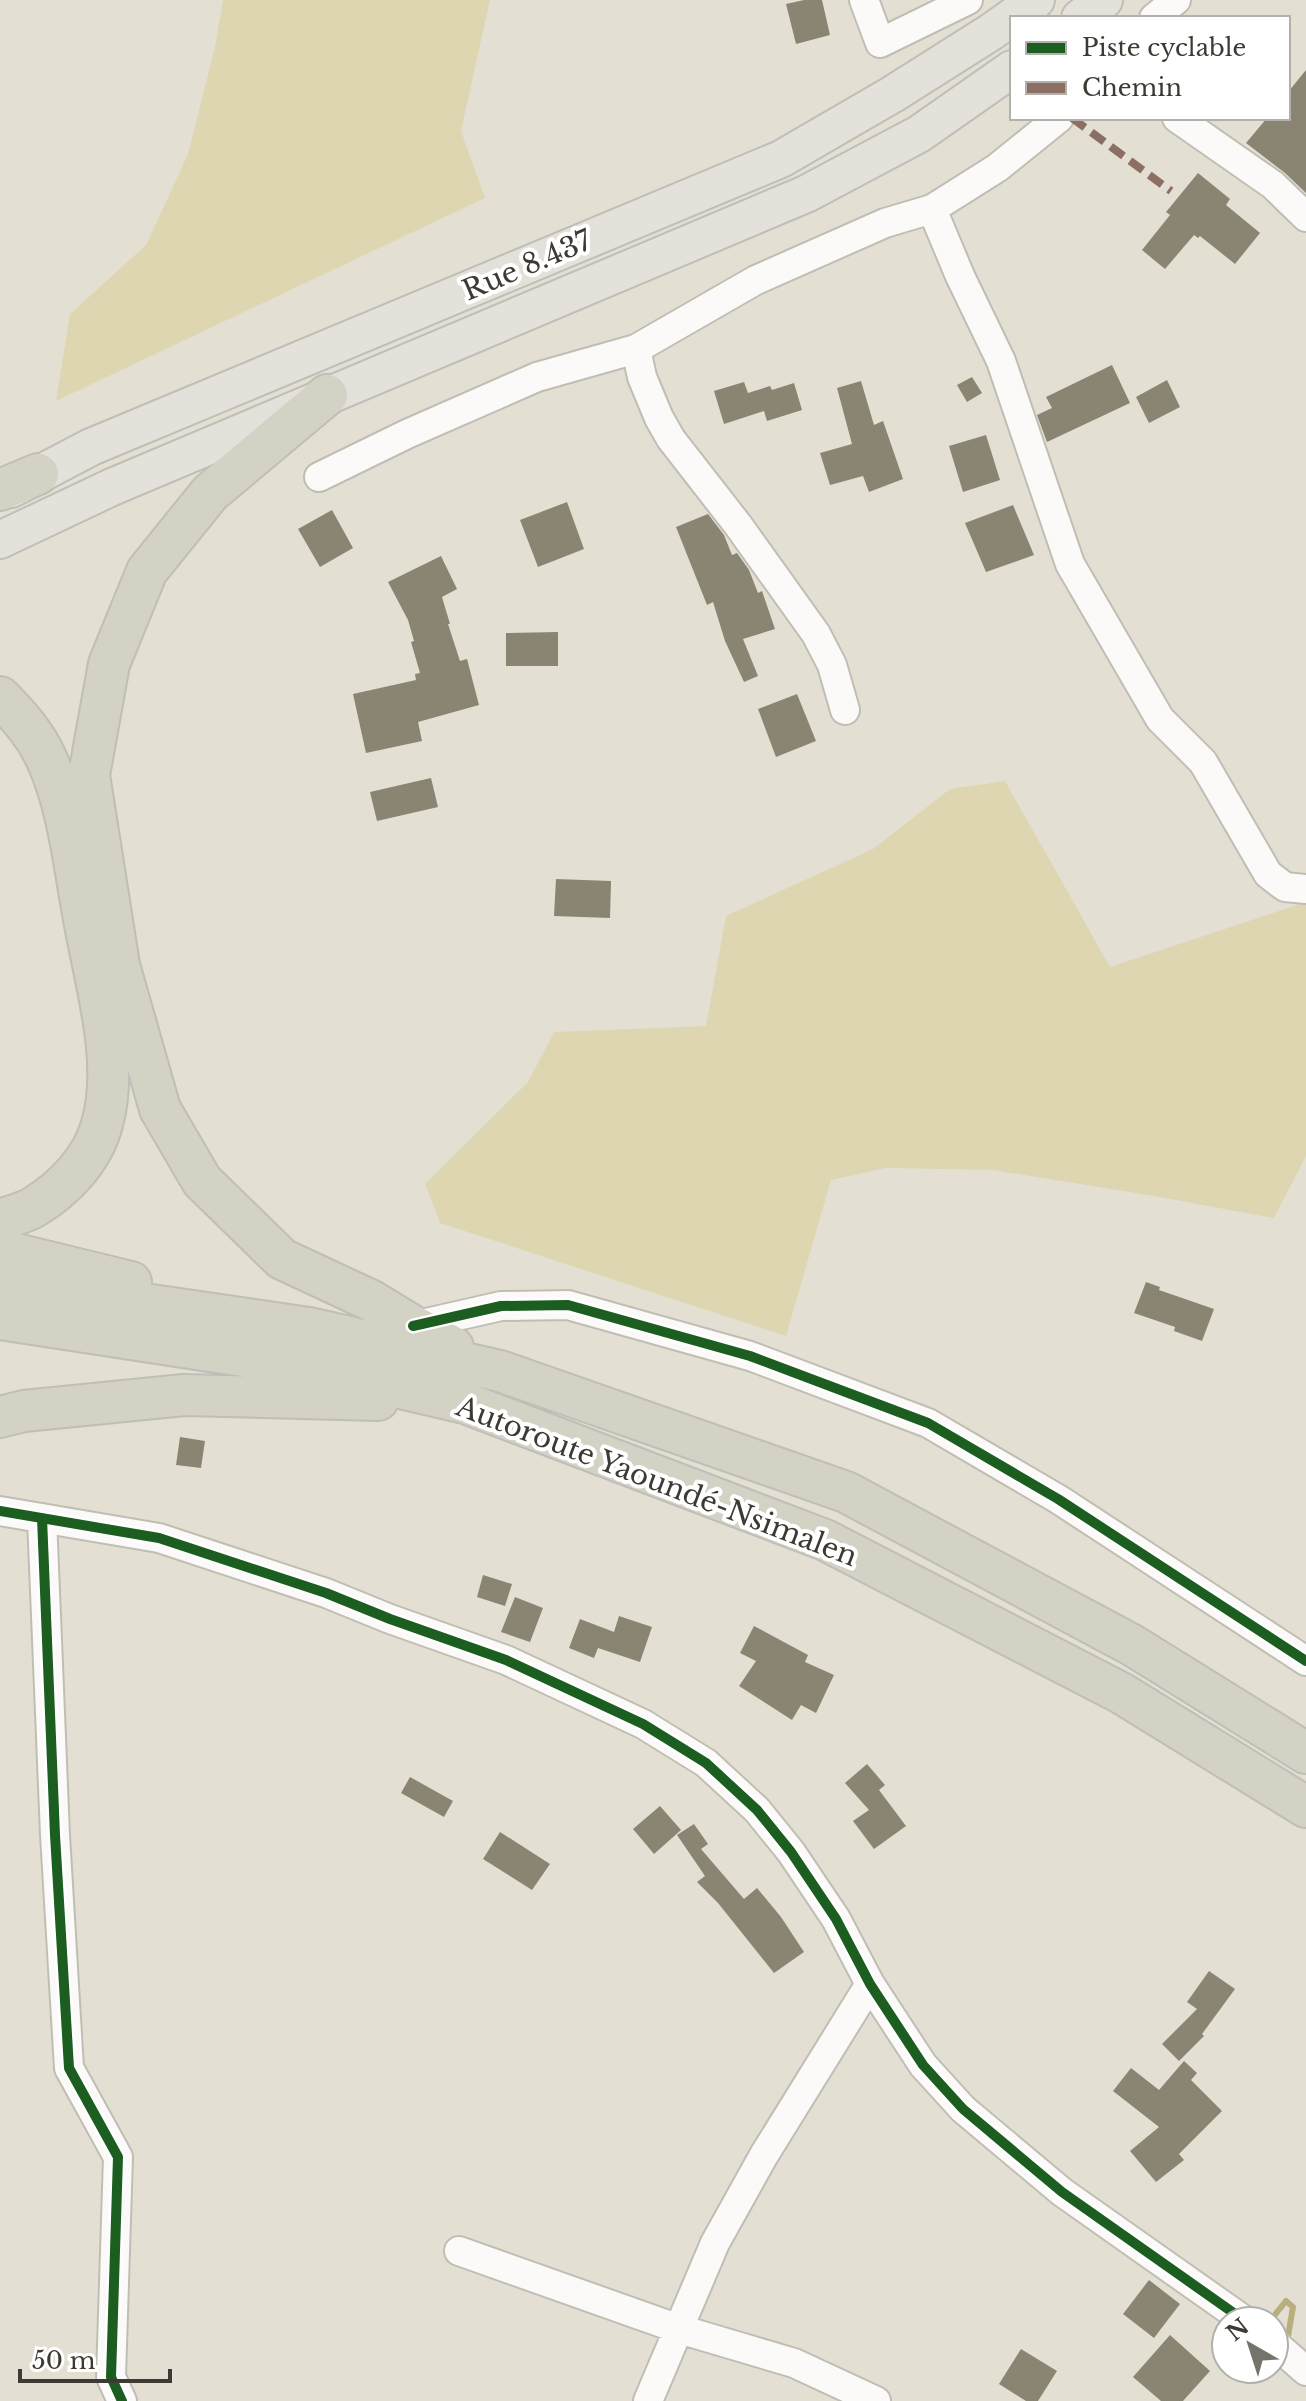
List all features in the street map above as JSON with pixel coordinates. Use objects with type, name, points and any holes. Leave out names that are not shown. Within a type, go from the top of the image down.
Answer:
[{"type":"highway","points":[[327,395],[210,493],[147,571],[109,664],[89,775],[123,979],[160,1109],[202,1181],[282,1259],[372,1301],[500,1371]]},
{"type":"highway","points":[[0,492],[38,474]]},
{"type":"highway","points":[[0,697],[26,722],[47,759],[64,809],[106,1044],[108,1089],[102,1125],[87,1159],[60,1187],[32,1209],[0,1220]]},
{"type":"highway","points":[[0,1250],[48,1260],[305,1346]]},
{"type":"highway","name":"Autoroute Yaoundé-Nsimalen","points":[[0,1283],[305,1346],[465,1403],[825,1540],[1121,1693],[1306,1807]]},
{"type":"highway","name":"Autoroute Yaoundé-Nsimalen","points":[[0,1319],[305,1346],[500,1371],[846,1492],[1132,1645],[1306,1753]]},
{"type":"highway","points":[[0,1345],[305,1346]]},
{"type":"highway","points":[[0,1417],[24,1411],[184,1395],[465,1403]]},
{"type":"main road","name":"Rue 8.437","points":[[1014,16],[1036,0]]},
{"type":"main road","points":[[1083,16],[1104,0]]},
{"type":"main road","name":"Rue 8.437","points":[[38,474],[91,447],[781,159],[893,94],[1010,18]]},
{"type":"main road","name":"Rue 8.437","points":[[0,540],[112,487],[806,194],[919,134],[1010,70]]},
{"type":"main road","points":[[0,562],[112,487]]},
{"type":"street","points":[[864,0],[880,43],[968,0]]},
{"type":"street","points":[[1156,16],[1176,0]]},
{"type":"street","points":[[319,477],[537,377],[636,349],[756,280],[885,223],[932,209],[997,168],[1057,120]]},
{"type":"street","points":[[1180,120],[1273,185],[1306,217]]},
{"type":"street","points":[[932,209],[1001,361],[1070,564],[1160,719],[1203,762],[1268,874],[1285,887],[1306,889]]},
{"type":"street","points":[[636,349],[642,377],[671,439],[738,525],[816,634],[832,665],[845,710]]},
{"type":"street","points":[[413,1326],[501,1306],[568,1305],[765,1361],[928,1423],[1058,1499],[1306,1661]]},
{"type":"street","points":[[0,1511],[159,1538],[230,1560],[506,1660],[643,1724],[706,1763],[757,1810],[791,1852],[836,1919],[870,1984],[923,2065],[963,2109],[1062,2192],[1222,2305]]},
{"type":"street","points":[[42,1518],[69,2068],[118,2157],[111,2377],[122,2401]]},
{"type":"street","points":[[648,2401],[715,2243],[764,2155],[870,1984]]},
{"type":"street","points":[[459,2251],[679,2329],[794,2363],[876,2401]]},
{"type":"street","points":[[1290,2357],[1306,2371]]},
{"type":"shaded area","points":[[223,0],[490,0],[461,131],[485,198],[56,401],[70,314],[146,245],[188,154],[215,47]]},
{"type":"shaded area","points":[[1005,781],[1110,967],[1306,902],[1306,1156],[1274,1218],[993,1170],[886,1168],[831,1180],[786,1336],[440,1223],[425,1184],[528,1082],[554,1032],[706,1026],[726,916],[873,849],[950,789]]},
{"type":"building","points":[[822,0],[830,35],[796,44],[786,4]]},
{"type":"building","points":[[1306,70],[1306,193],[1246,143],[1265,120],[1290,120],[1290,90]]},
{"type":"building","points":[[1198,173],[1230,199],[1226,205],[1260,233],[1235,264],[1200,236],[1194,235],[1165,269],[1142,250],[1170,215],[1166,212]]},
{"type":"building","points":[[1112,365],[1130,403],[1047,442],[1037,415],[1052,408],[1046,397]]},
{"type":"building","points":[[972,377],[982,393],[967,402],[957,385]]},
{"type":"building","points":[[1167,380],[1180,407],[1149,423],[1136,397]]},
{"type":"building","points":[[861,381],[874,425],[883,421],[903,479],[869,492],[863,476],[830,485],[820,453],[852,444],[837,388]]},
{"type":"building","points":[[744,382],[748,393],[794,383],[802,410],[767,421],[764,411],[724,424],[714,391]]},
{"type":"building","points":[[986,435],[1000,480],[963,492],[949,446]]},
{"type":"building","points":[[567,502],[584,549],[538,567],[520,520]]},
{"type":"building","points":[[1013,505],[1034,555],[986,572],[965,523]]},
{"type":"building","points":[[332,510],[353,548],[320,567],[298,529]]},
{"type":"building","points":[[708,514],[724,535],[732,555],[737,553],[749,570],[758,593],[762,591],[775,629],[743,639],[758,676],[744,682],[725,641],[713,602],[707,605],[676,527]]},
{"type":"building","points":[[441,556],[457,589],[442,597],[448,624],[460,661],[467,659],[479,705],[418,722],[422,741],[366,753],[353,694],[416,680],[415,674],[420,673],[408,620],[388,582]]},
{"type":"building","points":[[558,632],[558,666],[506,666],[506,633]]},
{"type":"building","points":[[797,694],[816,741],[776,757],[758,709]]},
{"type":"building","points":[[431,778],[438,807],[377,821],[370,792]]},
{"type":"building","points":[[556,879],[611,881],[610,918],[554,916]]},
{"type":"building","points":[[1146,1282],[1160,1287],[1159,1290],[1214,1309],[1202,1341],[1174,1331],[1175,1327],[1134,1313]]},
{"type":"building","points":[[180,1437],[205,1441],[201,1468],[176,1465]]},
{"type":"building","points":[[483,1575],[512,1584],[505,1606],[477,1597]]},
{"type":"building","points":[[515,1597],[543,1608],[530,1642],[501,1632]]},
{"type":"building","points":[[619,1616],[652,1627],[640,1662],[598,1648],[594,1658],[569,1648],[580,1619],[614,1632]]},
{"type":"building","points":[[754,1626],[808,1655],[805,1662],[834,1675],[816,1713],[801,1705],[792,1720],[739,1686],[756,1661],[740,1653]]},
{"type":"building","points":[[867,1764],[885,1785],[879,1790],[906,1826],[874,1849],[853,1821],[869,1810],[845,1783]]},
{"type":"building","points":[[410,1777],[453,1801],[444,1817],[401,1793]]},
{"type":"building","points":[[660,1806],[681,1830],[654,1854],[633,1829]]},
{"type":"building","points":[[694,1824],[708,1844],[701,1849],[744,1899],[757,1888],[804,1952],[774,1973],[718,1903],[697,1882],[705,1876],[677,1835]]},
{"type":"building","points":[[500,1832],[550,1864],[532,1890],[483,1859]]},
{"type":"building","points":[[1209,1971],[1235,1989],[1202,2034],[1204,2036],[1179,2061],[1162,2044],[1197,2009],[1187,2002]]},
{"type":"building","points":[[1184,2061],[1197,2073],[1191,2080],[1222,2111],[1179,2154],[1184,2160],[1156,2182],[1130,2151],[1159,2127],[1113,2091],[1131,2068],[1159,2090]]},
{"type":"building","points":[[1149,2280],[1180,2304],[1154,2338],[1123,2314]]},
{"type":"building","points":[[1170,2335],[1210,2371],[1183,2401],[1161,2401],[1133,2377]]},
{"type":"building","points":[[1021,2349],[1057,2371],[1038,2401],[1026,2401],[999,2384]]},
{"type":"waterway","points":[[1283,2305],[1286,2301],[1293,2307],[1290,2324]]},
{"type":"marked path","points":[[1075,120],[1171,191]]},
{"type":"cycle path","points":[[413,1326],[501,1306],[568,1305],[750,1356],[928,1423],[1058,1499],[1306,1661]]},
{"type":"cycle path","points":[[0,1511],[159,1538],[326,1593],[506,1660],[643,1724],[706,1763],[757,1810],[791,1852],[836,1919],[870,1984],[923,2065],[963,2109],[1062,2192],[1222,2305]]},
{"type":"cycle path","points":[[42,1518],[55,1835],[69,2068],[118,2157],[111,2377],[122,2401]]}]
